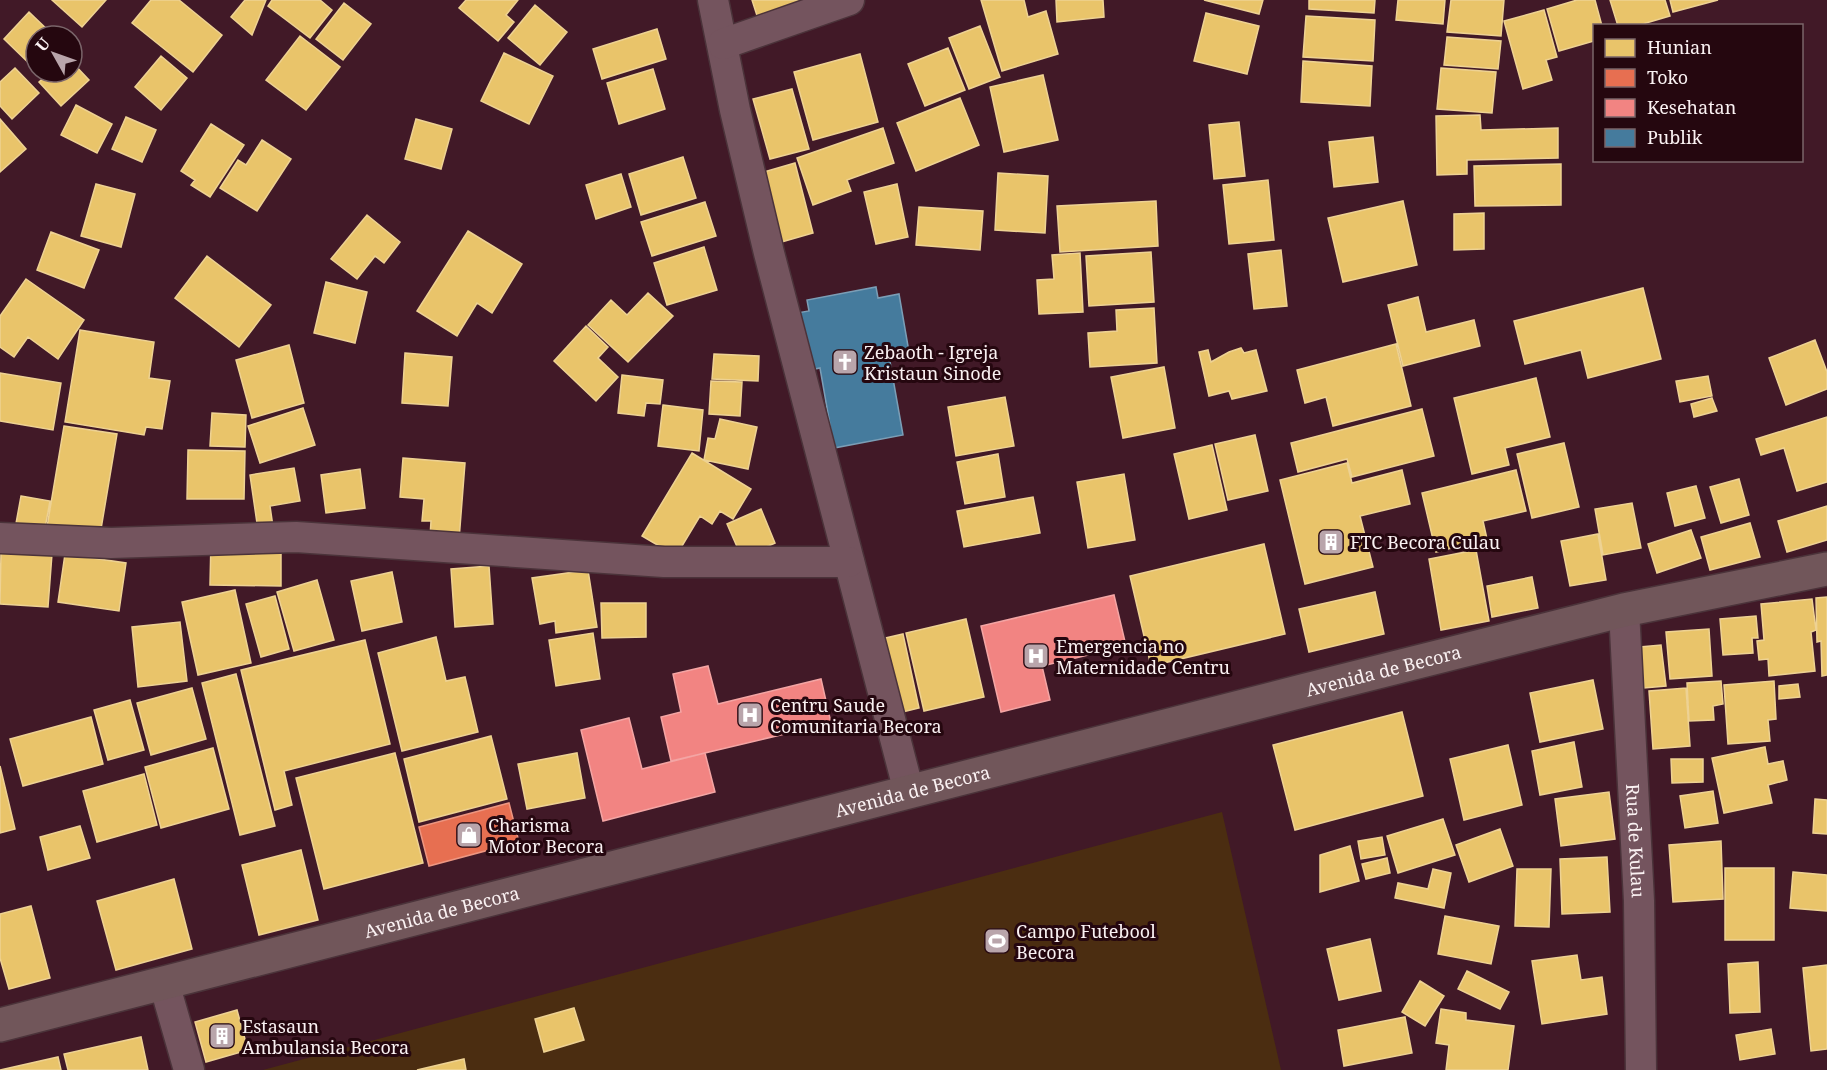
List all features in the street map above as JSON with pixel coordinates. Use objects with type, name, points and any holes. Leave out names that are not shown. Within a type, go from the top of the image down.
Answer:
[{"type":"main road","name":"Avenida de Becora","points":[[0,1025],[1624,610],[1827,569]]},
{"type":"street","points":[[713,0],[735,110],[764,231],[909,792]]},
{"type":"street","points":[[723,44],[849,0]]},
{"type":"street","points":[[0,537],[111,543],[296,537],[664,562],[849,562]]},
{"type":"street","name":"Rua de Kulau","points":[[1624,610],[1639,901],[1641,1070]]},
{"type":"street","points":[[164,983],[189,1070]]},
{"type":"shaded area","name":"Campo Futebool Becora","points":[[1222,812],[1281,1070],[263,1070]]},
{"type":"building: Hunian","points":[[52,0],[106,0],[84,25],[79,24]]},
{"type":"building: Hunian","points":[[151,0],[179,0],[222,35],[193,72],[132,23]]},
{"type":"building: Hunian","points":[[245,0],[266,0],[252,35],[231,17]]},
{"type":"building: Hunian","points":[[272,0],[320,0],[332,10],[310,38],[268,6]]},
{"type":"building: Hunian","points":[[466,0],[518,0],[506,15],[514,22],[498,41],[459,8]]},
{"type":"building: Hunian","points":[[752,0],[802,0],[806,13],[761,28]]},
{"type":"building: Hunian","points":[[981,0],[1024,0],[1028,17],[1046,11],[1058,54],[1002,71]]},
{"type":"building: Hunian","points":[[1056,0],[1103,0],[1104,17],[1057,22]]},
{"type":"building: Hunian","points":[[1204,0],[1263,0],[1259,14]]},
{"type":"building: Hunian","points":[[1309,0],[1375,0],[1374,13],[1309,9]]},
{"type":"building: Hunian","points":[[1398,0],[1445,0],[1443,24],[1396,20]]},
{"type":"building: Hunian","points":[[1451,0],[1504,0],[1501,36],[1447,32]]},
{"type":"building: Hunian","points":[[1577,0],[1595,0],[1601,24],[1593,24],[1593,41],[1559,51],[1547,9]]},
{"type":"building: Hunian","points":[[1610,0],[1665,0],[1670,16],[1643,24],[1617,24]]},
{"type":"building: Hunian","points":[[1670,0],[1718,0],[1673,12]]},
{"type":"building: Hunian","points":[[344,3],[371,24],[343,60],[316,39]]},
{"type":"building: Hunian","points":[[535,5],[567,32],[540,65],[508,38]]},
{"type":"building: Hunian","points":[[1544,10],[1557,57],[1546,60],[1552,80],[1523,89],[1504,21]]},
{"type":"building: Hunian","points":[[29,12],[42,24],[24,24],[24,58],[4,39]]},
{"type":"building: Hunian","points":[[1206,13],[1259,26],[1247,74],[1194,61]]},
{"type":"building: Hunian","points":[[1306,16],[1375,20],[1373,61],[1303,57]]},
{"type":"building: Hunian","points":[[980,26],[1000,77],[969,89],[949,38]]},
{"type":"building: Hunian","points":[[657,29],[666,59],[602,79],[593,49]]},
{"type":"building: Hunian","points":[[300,36],[340,67],[306,110],[266,80]]},
{"type":"building: Hunian","points":[[1447,37],[1501,41],[1498,69],[1444,65]]},
{"type":"building: Hunian","points":[[948,48],[965,90],[925,106],[908,64]]},
{"type":"building: Hunian","points":[[504,53],[553,76],[529,124],[481,101]]},
{"type":"building: Hunian","points":[[860,54],[878,122],[813,140],[794,72]]},
{"type":"building: Hunian","points":[[161,56],[187,78],[161,110],[135,87]]},
{"type":"building: Hunian","points":[[1303,61],[1372,66],[1370,106],[1301,102]]},
{"type":"building: Hunian","points":[[15,68],[24,77],[24,84],[30,84],[39,93],[12,119],[0,106],[0,82]]},
{"type":"building: Hunian","points":[[1441,68],[1496,72],[1492,113],[1437,109]]},
{"type":"building: Hunian","points":[[653,69],[665,109],[619,124],[607,83]]},
{"type":"building: Hunian","points":[[84,75],[89,80],[61,106],[41,84],[84,84]]},
{"type":"building: Hunian","points":[[1043,75],[1058,140],[1004,152],[990,87]]},
{"type":"building: Hunian","points":[[792,89],[809,149],[770,159],[753,99]]},
{"type":"building: Hunian","points":[[960,98],[979,145],[916,171],[897,123]]},
{"type":"building: Hunian","points":[[76,105],[112,124],[97,153],[61,135]]},
{"type":"building: Hunian","points":[[1480,115],[1481,130],[1558,128],[1558,158],[1467,160],[1467,174],[1437,175],[1436,116]]},
{"type":"building: Hunian","points":[[126,117],[156,130],[142,162],[112,149]]},
{"type":"building: Hunian","points":[[0,119],[26,149],[0,172]]},
{"type":"building: Hunian","points":[[416,119],[452,129],[441,169],[405,159]]},
{"type":"building: Hunian","points":[[1239,122],[1245,176],[1214,179],[1209,125]]},
{"type":"building: Hunian","points":[[211,124],[244,145],[210,197],[191,185],[195,180],[181,171]]},
{"type":"building: Hunian","points":[[883,128],[894,163],[847,180],[851,191],[813,205],[797,158]]},
{"type":"building: Hunian","points":[[1373,137],[1378,182],[1334,187],[1329,142]]},
{"type":"building: Hunian","points":[[262,140],[291,159],[257,211],[220,188],[238,160],[246,165]]},
{"type":"building: Hunian","points":[[683,157],[696,198],[641,215],[629,174]]},
{"type":"building: Hunian","points":[[795,163],[813,233],[771,245],[753,175]]},
{"type":"building: Hunian","points":[[1561,164],[1561,205],[1475,206],[1474,166]]},
{"type":"building: Hunian","points":[[998,173],[1048,176],[1045,233],[995,230]]},
{"type":"building: Hunian","points":[[621,174],[631,207],[596,219],[586,185]]},
{"type":"building: Hunian","points":[[1268,180],[1274,240],[1229,244],[1223,185]]},
{"type":"building: Hunian","points":[[96,184],[135,194],[121,247],[81,236]]},
{"type":"building: Hunian","points":[[897,184],[908,237],[876,244],[864,192]]},
{"type":"building: Hunian","points":[[1156,201],[1158,246],[1060,252],[1057,206]]},
{"type":"building: Hunian","points":[[1403,201],[1417,265],[1343,282],[1328,218]]},
{"type":"building: Hunian","points":[[705,202],[716,236],[652,256],[641,222]]},
{"type":"building: Hunian","points":[[919,207],[983,211],[980,250],[916,245]]},
{"type":"building: Hunian","points":[[1484,213],[1484,249],[1454,250],[1454,214]]},
{"type":"building: Hunian","points":[[367,215],[400,242],[384,263],[375,256],[357,279],[331,259]]},
{"type":"building: Hunian","points":[[468,231],[522,264],[492,313],[477,303],[457,336],[417,311]]},
{"type":"building: Hunian","points":[[51,232],[99,250],[84,288],[37,270]]},
{"type":"building: Hunian","points":[[704,247],[717,290],[667,305],[654,263]]},
{"type":"building: Hunian","points":[[1281,250],[1287,306],[1254,309],[1248,254]]},
{"type":"building: Hunian","points":[[1151,252],[1154,302],[1089,306],[1086,256]]},
{"type":"building: Hunian","points":[[1080,253],[1083,312],[1039,314],[1037,280],[1054,279],[1052,255]]},
{"type":"building: Hunian","points":[[207,256],[271,305],[239,347],[175,298]]},
{"type":"building: Hunian","points":[[26,279],[84,320],[58,359],[28,337],[14,357],[0,347],[0,316]]},
{"type":"building: Hunian","points":[[326,282],[367,292],[355,343],[314,333]]},
{"type":"building: Hunian","points":[[1643,288],[1661,359],[1588,378],[1581,350],[1525,364],[1514,321]]},
{"type":"building: Hunian","points":[[648,293],[673,316],[628,362],[588,325],[611,300],[627,315]]},
{"type":"building: Hunian","points":[[1418,297],[1426,332],[1474,320],[1480,346],[1403,366],[1388,305]]},
{"type":"building: Hunian","points":[[1154,308],[1157,363],[1090,367],[1088,333],[1117,331],[1116,310]]},
{"type":"building: Hunian","points":[[586,326],[608,347],[598,358],[618,377],[596,401],[554,361]]},
{"type":"building: Hunian","points":[[80,330],[154,342],[149,378],[170,381],[162,429],[146,427],[144,435],[65,422]]},
{"type":"building: Hunian","points":[[1815,340],[1827,372],[1827,389],[1786,405],[1769,358]]},
{"type":"building: Hunian","points":[[1396,344],[1411,406],[1333,426],[1326,397],[1305,403],[1297,370]]},
{"type":"building: Hunian","points":[[289,345],[304,403],[252,418],[236,360]]},
{"type":"building: Hunian","points":[[1241,348],[1244,353],[1256,350],[1267,391],[1232,399],[1229,391],[1209,396],[1199,352],[1208,350],[1211,362]]},
{"type":"building: Hunian","points":[[405,353],[452,357],[448,406],[402,403]]},
{"type":"building: Hunian","points":[[714,354],[759,356],[758,381],[712,379]]},
{"type":"building: Hunian","points":[[1164,367],[1175,428],[1123,438],[1111,377]]},
{"type":"building: Hunian","points":[[0,373],[61,383],[53,430],[0,421]]},
{"type":"building: Hunian","points":[[622,375],[663,380],[660,404],[646,403],[644,416],[618,413]]},
{"type":"building: Hunian","points":[[1708,376],[1712,396],[1680,402],[1676,381]]},
{"type":"building: Hunian","points":[[1536,378],[1550,437],[1505,448],[1509,465],[1472,474],[1454,398]]},
{"type":"building: Hunian","points":[[711,381],[742,382],[740,416],[709,414]]},
{"type":"building: Hunian","points":[[1005,397],[1014,446],[956,456],[948,407]]},
{"type":"building: Hunian","points":[[1712,398],[1717,411],[1694,417],[1691,404]]},
{"type":"building: Hunian","points":[[663,405],[703,410],[699,451],[658,446]]},
{"type":"building: Hunian","points":[[303,408],[315,445],[260,463],[248,426]]},
{"type":"building: Hunian","points":[[1422,409],[1434,456],[1352,477],[1347,459],[1298,472],[1291,443]]},
{"type":"building: Hunian","points":[[212,413],[246,415],[245,447],[210,446]]},
{"type":"building: Hunian","points":[[1827,417],[1827,482],[1797,491],[1784,448],[1761,455],[1756,439]]},
{"type":"building: Hunian","points":[[720,419],[757,427],[748,469],[704,460],[708,438],[715,439]]},
{"type":"building: Hunian","points":[[64,426],[117,434],[99,541],[46,533]]},
{"type":"building: Hunian","points":[[1255,435],[1268,491],[1228,500],[1215,444]]},
{"type":"building: Hunian","points":[[1564,443],[1579,507],[1532,518],[1517,454]]},
{"type":"building: Hunian","points":[[1212,445],[1227,510],[1189,519],[1174,454]]},
{"type":"building: Hunian","points":[[188,450],[245,451],[244,499],[187,499]]},
{"type":"building: Hunian","points":[[692,453],[751,489],[733,519],[720,511],[712,524],[700,516],[676,556],[642,536]]},
{"type":"building: Hunian","points":[[998,454],[1005,497],[965,504],[957,462]]},
{"type":"building: Hunian","points":[[403,458],[465,463],[459,540],[430,537],[431,521],[422,521],[424,499],[400,497]]},
{"type":"building: Hunian","name":"FTC Becora Culau","points":[[1347,463],[1352,483],[1402,470],[1410,504],[1360,516],[1373,567],[1305,584],[1280,480]]},
{"type":"building: Hunian","points":[[294,468],[300,501],[270,506],[273,527],[258,530],[250,475]]},
{"type":"building: Hunian","points":[[360,469],[365,508],[326,513],[321,475]]},
{"type":"building: Hunian","points":[[1516,470],[1526,511],[1483,521],[1487,539],[1436,552],[1422,493]]},
{"type":"building: Hunian","points":[[1124,474],[1135,540],[1088,548],[1077,482]]},
{"type":"building: Hunian","points":[[1739,479],[1749,515],[1721,523],[1710,487]]},
{"type":"building: Hunian","points":[[1696,486],[1705,518],[1675,526],[1667,493]]},
{"type":"building: Hunian","points":[[21,496],[50,501],[44,534],[15,529]]},
{"type":"building: Hunian","points":[[1033,497],[1040,533],[964,547],[957,511]]},
{"type":"building: Hunian","points":[[1632,503],[1641,548],[1603,555],[1595,509]]},
{"type":"building: Hunian","points":[[1827,506],[1827,540],[1787,552],[1778,521]]},
{"type":"building: Hunian","points":[[761,509],[775,543],[742,558],[727,524]]},
{"type":"building: Hunian","points":[[1750,523],[1760,557],[1710,570],[1701,537]]},
{"type":"building: Hunian","points":[[1691,530],[1701,558],[1657,573],[1648,544]]},
{"type":"building: Hunian","points":[[1598,534],[1606,580],[1570,586],[1561,541]]},
{"type":"building: Hunian","points":[[211,540],[281,540],[281,586],[210,585]]},
{"type":"building: Hunian","points":[[1264,544],[1285,634],[1151,666],[1130,576]]},
{"type":"building: Hunian","points":[[1476,550],[1489,621],[1441,630],[1429,559]]},
{"type":"building: Hunian","points":[[1,551],[52,554],[48,607],[0,604]]},
{"type":"building: Hunian","points":[[65,554],[126,563],[119,611],[58,602]]},
{"type":"building: Hunian","points":[[489,566],[493,624],[455,627],[451,569]]},
{"type":"building: Hunian","points":[[588,570],[597,627],[556,633],[555,621],[540,624],[532,578]]},
{"type":"building: Hunian","points":[[392,572],[402,622],[362,631],[351,581]]},
{"type":"building: Hunian","points":[[1532,577],[1538,608],[1492,617],[1487,586]]},
{"type":"building: Hunian","points":[[317,580],[334,640],[294,651],[277,592]]},
{"type":"building: Hunian","points":[[235,590],[251,663],[198,675],[182,602]]},
{"type":"building: Hunian","points":[[1375,592],[1384,634],[1309,652],[1299,609]]},
{"type":"building: Hunian","points":[[275,596],[289,649],[261,657],[246,604]]},
{"type":"building: Hunian","points":[[1827,597],[1827,675],[1822,676],[1821,641],[1817,642],[1816,598]]},
{"type":"building: Hunian","points":[[1812,599],[1816,630],[1811,632],[1815,671],[1769,676],[1768,659],[1759,660],[1757,641],[1764,640],[1761,604]]},
{"type":"building: Hunian","points":[[601,603],[646,603],[646,637],[602,638]]},
{"type":"building: Hunian","points":[[1756,616],[1758,638],[1752,638],[1753,653],[1723,655],[1720,619]]},
{"type":"building: Hunian","points":[[966,619],[984,697],[924,711],[906,633]]},
{"type":"building: Hunian","points":[[180,622],[187,681],[138,687],[132,627]]},
{"type":"building: Hunian","points":[[1709,629],[1712,676],[1670,679],[1666,632]]},
{"type":"building: Hunian","points":[[593,633],[600,679],[556,686],[549,640]]},
{"type":"building: Hunian","points":[[903,634],[919,708],[890,715],[872,641]]},
{"type":"building: Hunian","points":[[436,637],[446,681],[465,677],[478,732],[402,751],[378,653]]},
{"type":"building: Hunian","points":[[365,640],[390,744],[284,771],[292,805],[275,810],[241,670]]},
{"type":"building: Hunian","points":[[1661,645],[1666,686],[1644,688],[1640,647]]},
{"type":"building: Hunian","points":[[236,674],[275,826],[240,835],[202,683]]},
{"type":"building: Hunian","points":[[1593,680],[1603,729],[1540,742],[1530,693]]},
{"type":"building: Hunian","points":[[1721,681],[1723,704],[1713,706],[1714,720],[1689,721],[1687,683]]},
{"type":"building: Hunian","points":[[1774,681],[1776,719],[1768,720],[1770,741],[1728,744],[1724,685]]},
{"type":"building: Hunian","points":[[1798,684],[1800,697],[1779,699],[1779,686]]},
{"type":"building: Hunian","points":[[192,688],[206,739],[151,755],[137,703]]},
{"type":"building: Hunian","points":[[1686,688],[1690,746],[1653,749],[1649,691]]},
{"type":"building: Hunian","points":[[130,700],[144,750],[108,760],[94,710]]},
{"type":"building: Hunian","points":[[1402,712],[1423,796],[1295,830],[1273,745]]},
{"type":"building: Hunian","points":[[91,717],[103,764],[23,786],[10,739]]},
{"type":"building: Hunian","points":[[491,736],[507,799],[419,822],[404,759]]},
{"type":"building: Hunian","points":[[1574,742],[1582,787],[1540,795],[1532,751]]},
{"type":"building: Hunian","points":[[1508,745],[1522,805],[1464,820],[1450,759]]},
{"type":"building: Hunian","points":[[1765,747],[1768,764],[1783,761],[1787,780],[1768,785],[1772,803],[1724,813],[1712,758]]},
{"type":"building: Hunian","points":[[213,748],[229,809],[161,828],[145,767]]},
{"type":"building: Hunian","points":[[395,753],[423,863],[324,889],[296,778]]},
{"type":"building: Hunian","points":[[577,753],[585,798],[527,809],[518,764]]},
{"type":"building: Hunian","points":[[1671,759],[1703,759],[1703,782],[1672,783]]},
{"type":"building: Hunian","points":[[0,766],[15,829],[0,833]]},
{"type":"building: Hunian","points":[[144,774],[157,825],[97,842],[83,791]]},
{"type":"building: Hunian","points":[[1713,791],[1718,823],[1685,828],[1680,796]]},
{"type":"building: Hunian","points":[[1609,792],[1615,839],[1561,846],[1555,799]]},
{"type":"building: Hunian","points":[[1815,799],[1827,800],[1827,834],[1813,833]]},
{"type":"building: Hunian","points":[[1443,819],[1455,855],[1398,873],[1387,836]]},
{"type":"building: Hunian","points":[[80,826],[90,858],[48,870],[40,837]]},
{"type":"building: Hunian","points":[[1500,829],[1513,866],[1469,882],[1456,845]]},
{"type":"building: Hunian","points":[[1382,837],[1385,855],[1361,859],[1358,841]]},
{"type":"building: Hunian","points":[[1721,841],[1723,899],[1673,902],[1669,845]]},
{"type":"building: Hunian","points":[[1350,846],[1359,881],[1320,892],[1320,855]]},
{"type":"building: Hunian","points":[[301,850],[318,920],[259,935],[242,865]]},
{"type":"building: Hunian","points":[[1607,857],[1610,912],[1562,914],[1560,859]]},
{"type":"building: Hunian","points":[[1387,858],[1390,873],[1366,879],[1362,864]]},
{"type":"building: Hunian","points":[[1725,868],[1774,868],[1774,940],[1725,940]]},
{"type":"building: Hunian","points":[[1433,869],[1451,873],[1444,908],[1395,898],[1398,883],[1428,889]]},
{"type":"building: Hunian","points":[[1517,869],[1551,869],[1549,927],[1515,926]]},
{"type":"building: Hunian","points":[[1793,872],[1827,875],[1827,911],[1790,908]]},
{"type":"building: Hunian","points":[[174,879],[192,949],[116,970],[97,901]]},
{"type":"building: Hunian","points":[[31,906],[50,978],[9,989],[0,958],[0,914]]},
{"type":"building: Hunian","points":[[1445,916],[1499,926],[1491,964],[1438,954]]},
{"type":"building: Hunian","points":[[1370,939],[1381,991],[1339,1000],[1327,949]]},
{"type":"building: Hunian","points":[[1577,955],[1581,980],[1602,977],[1607,1014],[1542,1024],[1532,961]]},
{"type":"building: Hunian","points":[[1758,962],[1760,1012],[1730,1013],[1728,964]]},
{"type":"building: Hunian","points":[[1827,965],[1827,1049],[1811,1051],[1803,968]]},
{"type":"building: Hunian","points":[[1467,971],[1509,992],[1500,1009],[1458,989]]},
{"type":"building: Hunian","points":[[1420,981],[1444,996],[1425,1026],[1402,1012]]},
{"type":"building: Hunian","points":[[574,1008],[584,1040],[544,1052],[535,1019]]},
{"type":"building: Hunian","points":[[1441,1009],[1466,1013],[1466,1020],[1514,1026],[1508,1070],[1446,1070],[1449,1045],[1436,1043]]},
{"type":"building: Hunian","name":"Estasaun Ambulansia Becora","points":[[237,1010],[248,1050],[206,1062],[195,1022]]},
{"type":"building: Hunian","points":[[1405,1017],[1412,1053],[1344,1066],[1338,1030]]},
{"type":"building: Hunian","points":[[1771,1029],[1775,1054],[1740,1060],[1736,1035]]},
{"type":"building: Hunian","points":[[141,1037],[148,1070],[68,1070],[64,1054]]},
{"type":"building: Hunian","points":[[58,1057],[61,1070],[0,1070]]},
{"type":"building: Hunian","points":[[464,1059],[466,1070],[417,1070]]},
{"type":"building: Toko","name":"Charisma Motor Becora","points":[[509,803],[519,842],[429,866],[419,827]]},
{"type":"building: Kesehatan","name":"Emergencia no Maternidade Centru","points":[[1114,595],[1126,646],[1042,666],[1050,700],[1001,712],[981,626]]},
{"type":"building: Kesehatan","name":"Centru Saude Comunitaria Becora","points":[[708,666],[718,704],[821,679],[831,723],[671,761],[661,717],[681,712],[673,674]]},
{"type":"building: Kesehatan","points":[[629,718],[642,769],[705,753],[715,792],[603,821],[581,730]]},
{"type":"building: Publik","name":"Zebaoth - Igreja Kristaun Sinode","points":[[876,287],[878,298],[899,294],[909,352],[889,356],[903,435],[834,448],[820,368],[801,372],[791,314],[809,311],[807,300]]},
{"type":"place","name":"Zebaoth - Igreja Kristaun Sinode","points":[[845,362]]},
{"type":"place","name":"FTC Becora Culau","points":[[1331,542]]},
{"type":"place","name":"Emergencia no Maternidade Centru","points":[[1036,656]]},
{"type":"place","name":"Centru Saude Comunitaria Becora","points":[[750,715]]},
{"type":"place","name":"Charisma Motor Becora","points":[[469,835]]},
{"type":"place","name":"Campo Futebool Becora","points":[[997,941]]},
{"type":"place","name":"Estasaun Ambulansia Becora","points":[[222,1036]]}]
